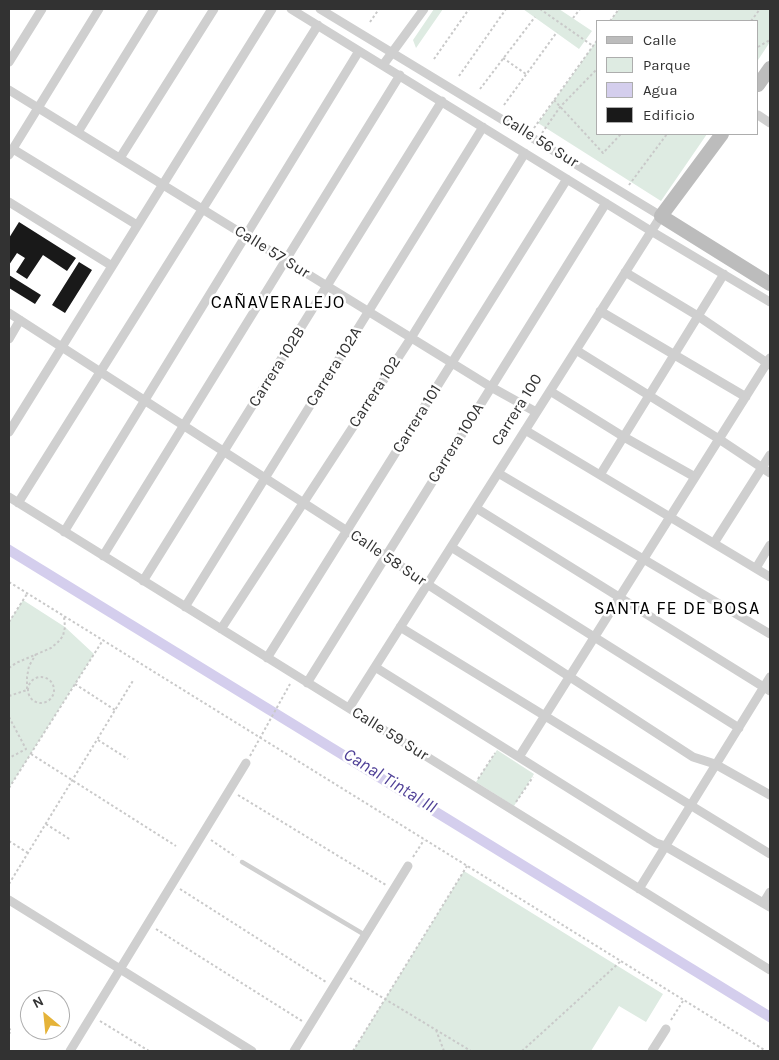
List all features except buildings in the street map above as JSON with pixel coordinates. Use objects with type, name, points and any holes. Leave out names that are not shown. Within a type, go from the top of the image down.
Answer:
[{"type":"street","points":[[9,62],[42,9]]},
{"type":"street","points":[[98,9],[11,152],[137,225]]},
{"type":"street","points":[[78,132],[154,9]]},
{"type":"street","points":[[120,158],[214,9]]},
{"type":"street","points":[[9,432],[272,9]]},
{"type":"street","name":"Calle 56 Sur","points":[[291,9],[651,231],[770,302]]},
{"type":"street","name":"Calle 56 Sur","points":[[320,9],[770,284]]},
{"type":"street","points":[[383,65],[424,9]]},
{"type":"street","points":[[18,503],[318,25]]},
{"type":"street","points":[[64,532],[359,50]]},
{"type":"street","points":[[759,84],[770,68]]},
{"type":"street","points":[[103,556],[400,75]]},
{"type":"street","name":"Calle 57 Sur","points":[[9,90],[368,312],[491,387],[536,412]]},
{"type":"street","name":"Carrera 102B","points":[[144,581],[442,101]]},
{"type":"street","points":[[759,116],[770,123]]},
{"type":"street","name":"Carrera 102A","points":[[184,607],[483,127]]},
{"type":"street","name":"Carrera 100","points":[[349,708],[651,231],[721,135]]},
{"type":"street","name":"Carrera 102","points":[[221,629],[411,338],[525,153]]},
{"type":"street","name":"Carrera 101","points":[[268,658],[567,179]]},
{"type":"street","points":[[9,202],[112,266]]},
{"type":"street","name":"Carrera 100A","points":[[307,683],[606,203]]},
{"type":"street","points":[[519,757],[769,362],[625,272]]},
{"type":"street","points":[[600,475],[724,274]]},
{"type":"street","points":[[600,311],[746,397]]},
{"type":"street","name":"Calle 58 Sur","points":[[9,313],[693,756],[715,764],[770,796]]},
{"type":"street","points":[[9,339],[20,320]]},
{"type":"street","points":[[576,350],[770,473]]},
{"type":"street","points":[[550,391],[624,437],[696,477]]},
{"type":"street","points":[[525,430],[770,577]]},
{"type":"street","points":[[714,544],[770,456]]},
{"type":"street","points":[[498,473],[770,634]]},
{"type":"street","name":"Calle 59 Sur","points":[[9,497],[770,970]]},
{"type":"street","points":[[476,508],[767,689]]},
{"type":"street","points":[[756,568],[770,545]]},
{"type":"street","points":[[451,547],[739,728]]},
{"type":"street","points":[[400,628],[770,854]]},
{"type":"street","points":[[375,666],[656,843],[665,846],[767,904],[770,892]]},
{"type":"street","points":[[639,889],[715,764],[767,689],[770,677]]},
{"type":"street","points":[[70,1051],[246,763]]},
{"type":"street","points":[[294,1051],[408,866]]},
{"type":"street","points":[[9,900],[252,1051]]},
{"type":"street","points":[[652,1051],[666,1029]]},
{"type":"lane","points":[[242,862],[365,935]]},
{"type":"path","points":[[370,22],[379,9]]},
{"type":"path","points":[[434,59],[469,9]]},
{"type":"path","points":[[459,76],[506,9]]},
{"type":"path","points":[[540,9],[593,46]]},
{"type":"path","points":[[573,18],[580,9]]},
{"type":"path","points":[[611,20],[619,9]]},
{"type":"path","points":[[752,20],[760,9]]},
{"type":"path","points":[[480,89],[535,17]]},
{"type":"path","points":[[504,105],[557,32]]},
{"type":"path","points":[[759,46],[770,40]]},
{"type":"path","points":[[528,136],[596,42]]},
{"type":"path","points":[[504,58],[527,75]]},
{"type":"path","points":[[537,141],[560,107],[596,70]]},
{"type":"path","points":[[554,100],[603,153],[620,135]]},
{"type":"path","points":[[623,193],[666,135]]},
{"type":"path","points":[[9,582],[766,1051]]},
{"type":"path","points":[[9,622],[27,594]]},
{"type":"path","points":[[9,668],[16,663],[51,648],[63,636],[65,627],[64,616]]},
{"type":"path","points":[[9,788],[103,640]]},
{"type":"path","points":[[9,696],[27,690],[31,681],[38,677],[48,678],[51,681],[54,690],[51,698],[40,703],[32,700],[27,690],[29,666],[36,654]]},
{"type":"path","points":[[9,884],[134,679]]},
{"type":"path","points":[[75,684],[116,710]]},
{"type":"path","points":[[246,763],[285,693]]},
{"type":"path","points":[[9,717],[26,750],[9,758]]},
{"type":"path","points":[[98,740],[128,759]]},
{"type":"path","points":[[474,786],[500,745]]},
{"type":"path","points":[[31,754],[176,846]]},
{"type":"path","points":[[512,810],[538,768]]},
{"type":"path","points":[[230,790],[393,890]]},
{"type":"path","points":[[46,824],[71,840]]},
{"type":"path","points":[[202,834],[242,862]]},
{"type":"path","points":[[408,866],[424,840]]},
{"type":"path","points":[[9,841],[28,853]]},
{"type":"path","points":[[352,1051],[467,866]]},
{"type":"path","points":[[172,884],[334,986]]},
{"type":"path","points":[[148,923],[309,1026]]},
{"type":"path","points":[[522,1051],[621,961]]},
{"type":"path","points":[[342,973],[471,1051]]},
{"type":"path","points":[[666,1029],[683,1000]]},
{"type":"path","points":[[91,1016],[148,1051]]},
{"type":"path","points":[[9,1028],[11,1031],[9,1034]]},
{"type":"path","points":[[436,1030],[444,1051]]},
{"type":"green space","points":[[434,9],[443,9],[416,48],[413,40]]},
{"type":"green space","points":[[523,9],[559,9],[592,31],[579,49]]},
{"type":"green space","points":[[619,9],[770,9],[770,42],[759,58],[759,20],[611,20]]},
{"type":"green space","points":[[596,42],[596,135],[706,135],[661,201],[538,123]]},
{"type":"green space","points":[[23,600],[65,627],[94,654],[9,788],[9,622]]},
{"type":"green space","points":[[497,750],[534,774],[514,806],[476,782]]},
{"type":"green space","points":[[464,871],[663,994],[646,1022],[619,1006],[591,1051],[353,1051]]},
{"type":"water","name":"Canal Tintal III","points":[[9,544],[770,1011],[770,1023],[9,556]]},
{"type":"district","name":"CAÑAVERALEJO","points":[[278,303]]},
{"type":"district","name":"SANTA FE DE BOSA","points":[[677,609]]}]
